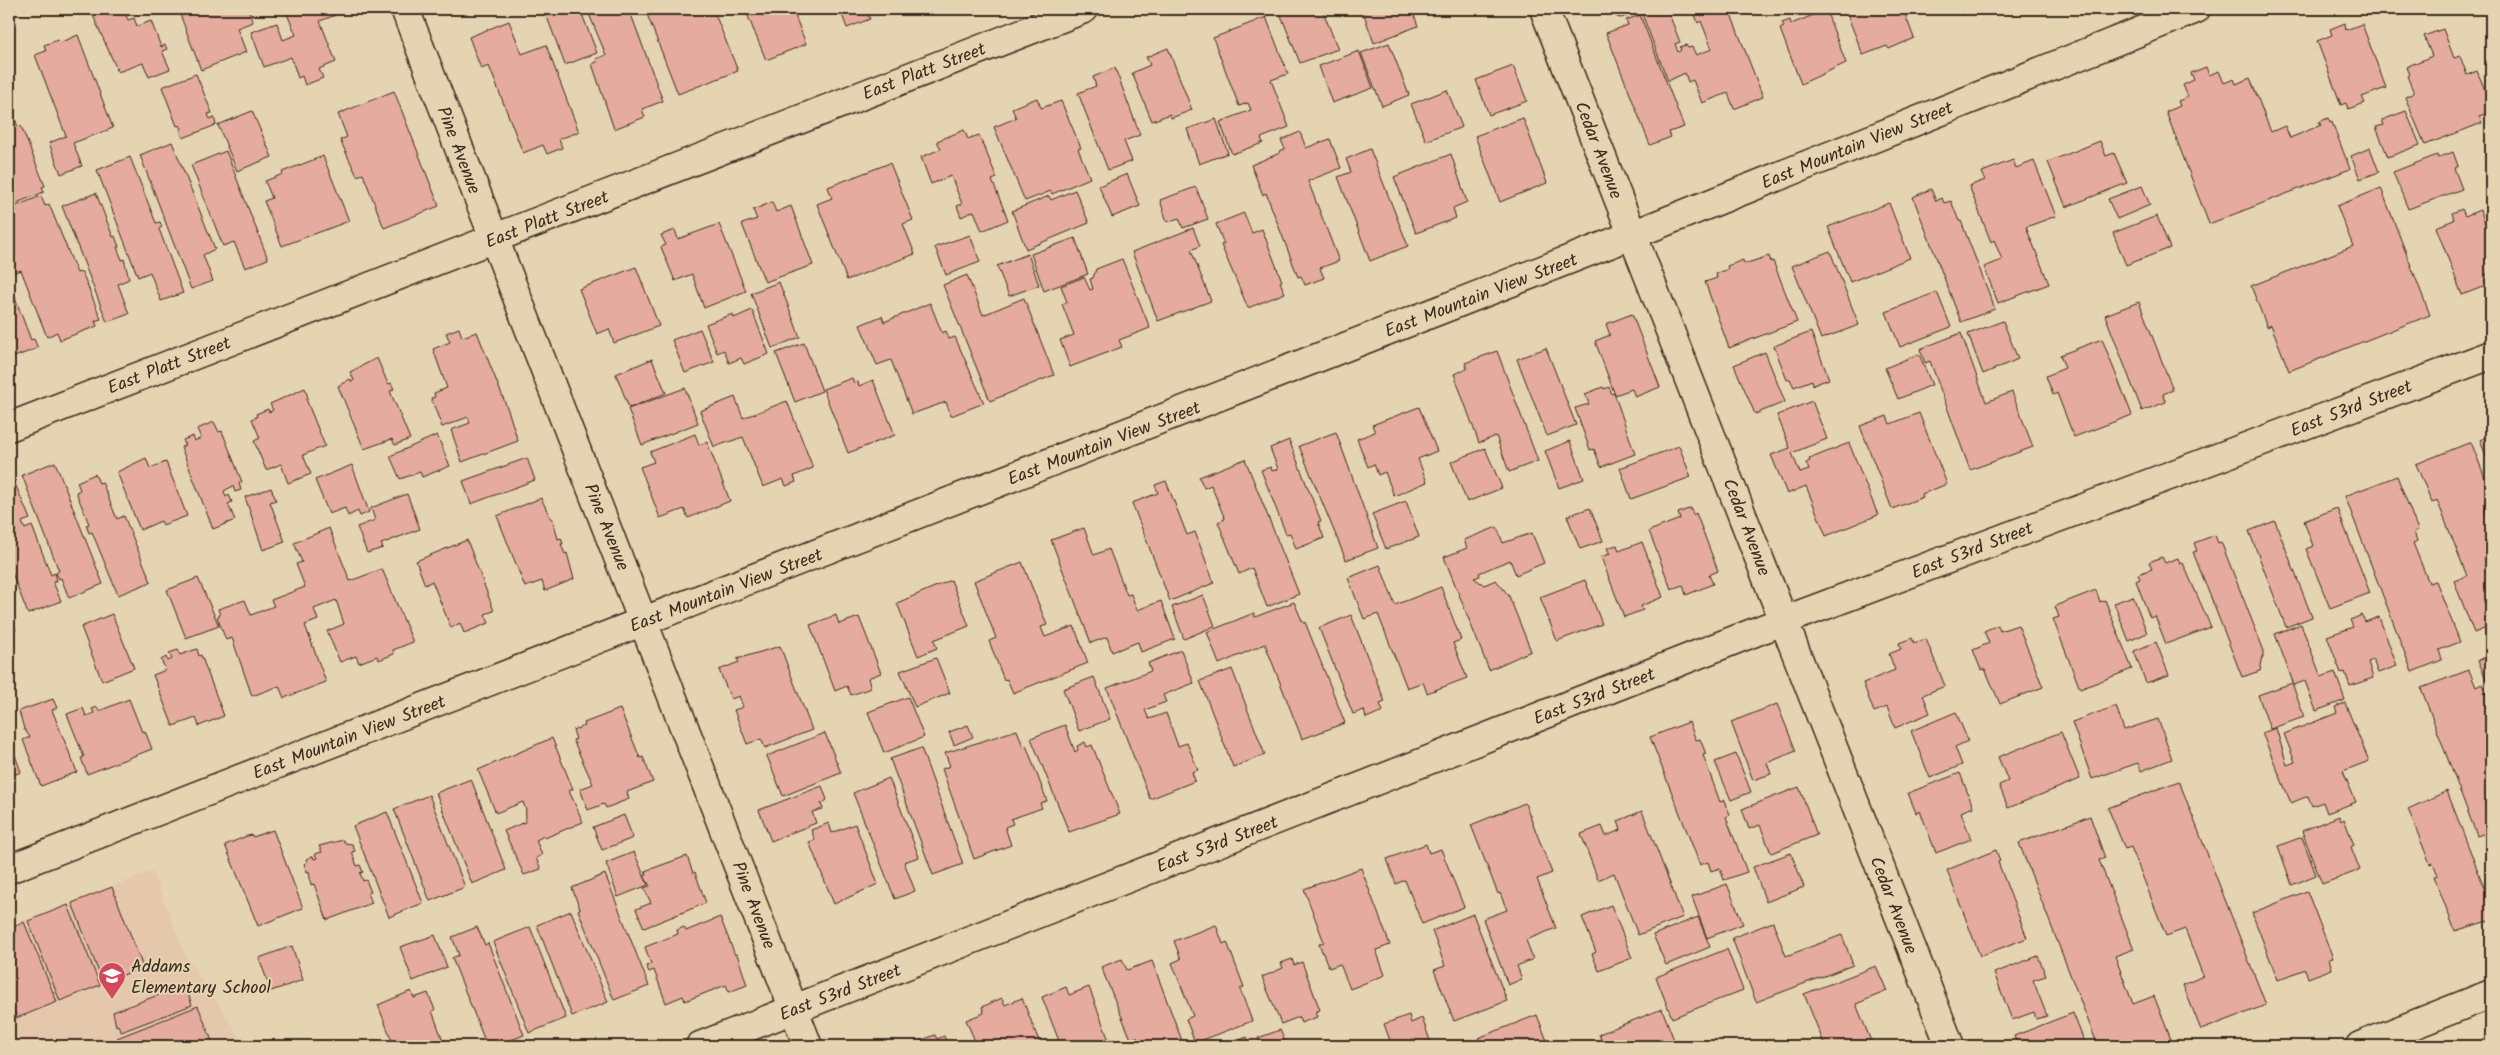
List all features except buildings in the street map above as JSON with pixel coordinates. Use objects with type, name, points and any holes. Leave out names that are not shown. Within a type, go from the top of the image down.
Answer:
[{"type":"street","name":"Pine Avenue","points":[[405,9],[645,622],[808,1046]]},
{"type":"street","name":"East Platt Street","points":[[9,428],[1084,9]]},
{"type":"street","name":"Cedar Avenue","points":[[1544,9],[1950,1046]]},
{"type":"street","name":"East Mountain View Street","points":[[9,869],[1632,235],[2196,9]]},
{"type":"street","name":"East 53rd Street","points":[[700,1046],[1783,621],[2491,355]]},
{"type":"street","points":[[2360,1046],[2491,994]]},
{"type":"shaded area","name":"Addams Elementary School","points":[[152,871],[185,954],[246,1046],[9,1046],[9,927]]},
{"type":"place","name":"Addams Elementary School","points":[[112,1000]]}]
